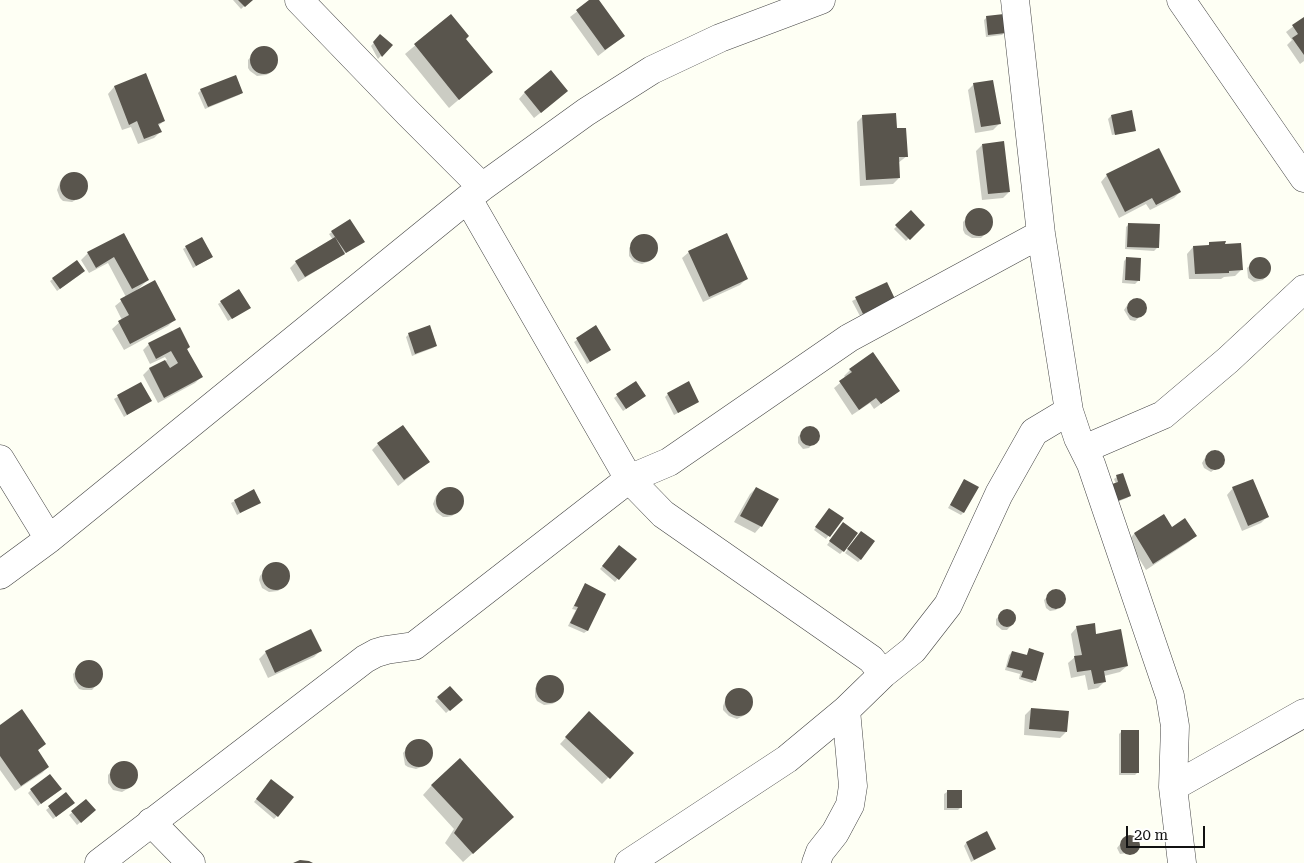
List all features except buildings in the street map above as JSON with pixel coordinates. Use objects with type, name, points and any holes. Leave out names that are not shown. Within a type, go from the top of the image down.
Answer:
[{"type":"street","points":[[299,0],[408,113],[475,193],[629,480],[663,514],[871,659],[883,674]]},
{"type":"street","points":[[0,575],[49,539],[475,193],[586,112],[652,70],[720,38],[821,0]]},
{"type":"street","points":[[1015,0],[1042,234],[1069,411],[1170,696],[1175,726],[1173,787],[1182,863]]},
{"type":"street","points":[[1180,0],[1304,178]]},
{"type":"street","points":[[99,863],[365,659],[386,650],[414,646],[629,480],[669,462],[849,338],[1042,234]]},
{"type":"street","points":[[1084,449],[1162,415],[1228,360],[1304,289]]},
{"type":"street","points":[[629,863],[787,759],[846,710],[883,674],[913,650],[948,605],[999,494],[1034,432],[1069,411]]},
{"type":"street","points":[[0,459],[49,539]]},
{"type":"street","points":[[816,863],[820,852],[835,833],[850,806],[853,786],[846,710]]},
{"type":"street","points":[[1173,787],[1304,713]]},
{"type":"street","points":[[151,822],[191,863]]}]
